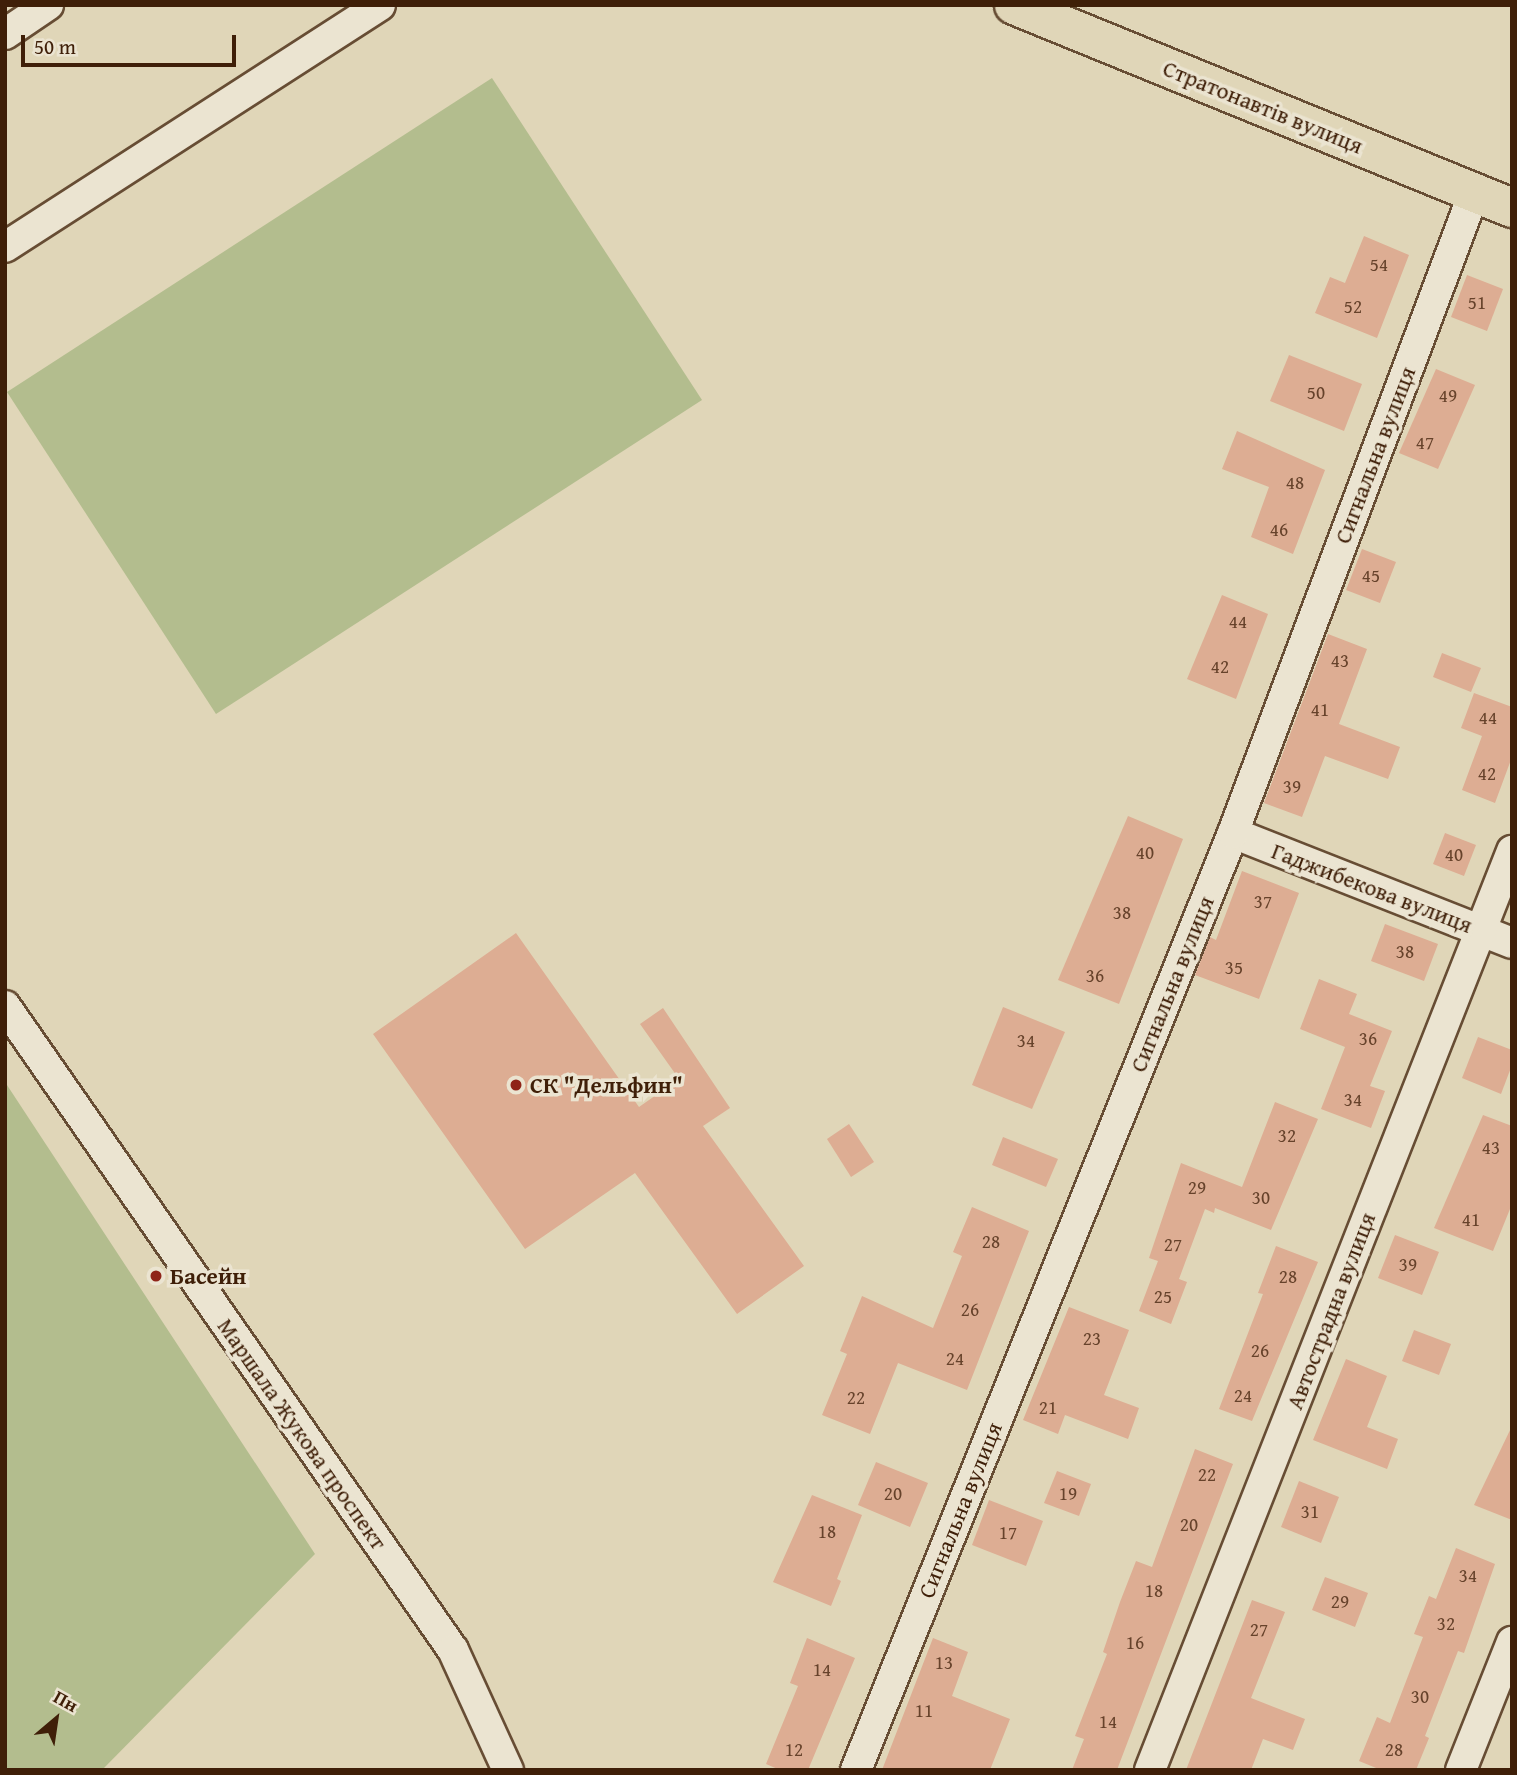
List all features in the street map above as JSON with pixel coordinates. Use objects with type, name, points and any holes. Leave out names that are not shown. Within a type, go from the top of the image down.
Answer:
[{"type":"main road","name":"Стратонавтів вулиця","points":[[1014,5],[1512,208]]},
{"type":"street","points":[[5,34],[48,5]]},
{"type":"street","points":[[5,247],[380,5]]},
{"type":"street","name":"Сигнальна вулиця","points":[[856,1770],[1233,832],[1474,193]]},
{"type":"street","name":"Гаджибекова вулиця","points":[[1233,832],[1512,943]]},
{"type":"street","name":"Автострадна вулиця","points":[[1150,1770],[1512,851]]},
{"type":"street","name":"Маршала Жукова проспект","points":[[5,1006],[453,1650],[508,1770]]},
{"type":"street","points":[[1461,1770],[1512,1642]]},
{"type":"green space","points":[[492,78],[702,400],[216,714],[7,392]]},
{"type":"green space","points":[[5,1082],[315,1554],[102,1770],[5,1770]]},
{"type":"building","points":[[1364,236],[1409,255],[1377,338],[1315,313],[1330,277],[1345,283]]},
{"type":"building","points":[[1467,275],[1503,289],[1487,331],[1451,317]]},
{"type":"building","points":[[1289,355],[1362,384],[1344,431],[1270,401]]},
{"type":"building","points":[[1436,369],[1475,385],[1438,469],[1399,453]]},
{"type":"building","points":[[1237,431],[1325,470],[1293,554],[1251,537],[1269,487],[1222,469]]},
{"type":"building","points":[[1362,549],[1396,562],[1380,603],[1346,590]]},
{"type":"building","points":[[1222,595],[1268,614],[1236,699],[1187,679]]},
{"type":"building","points":[[1328,634],[1367,649],[1339,724],[1400,747],[1388,779],[1325,756],[1302,817],[1264,803]]},
{"type":"building","points":[[1442,653],[1481,668],[1471,692],[1433,677]]},
{"type":"building","points":[[1474,693],[1512,707],[1512,757],[1495,803],[1462,790],[1482,736],[1461,728]]},
{"type":"building","points":[[1128,816],[1183,839],[1119,1004],[1058,980]]},
{"type":"building","points":[[1445,833],[1476,845],[1464,876],[1433,864]]},
{"type":"building","points":[[1242,871],[1299,893],[1259,999],[1195,975],[1210,937],[1216,940]]},
{"type":"building","points":[[1385,924],[1438,944],[1424,981],[1371,961]]},
{"type":"building","name":"СК \"Дельфин\"","points":[[516,933],[639,1107],[679,1079],[640,1024],[663,1008],[730,1108],[703,1126],[804,1266],[737,1314],[635,1173],[525,1249],[373,1034]]},
{"type":"building","points":[[1319,979],[1357,994],[1349,1014],[1392,1031],[1370,1086],[1385,1091],[1371,1128],[1321,1109],[1345,1047],[1300,1029]]},
{"type":"building","points":[[1003,1007],[1065,1032],[1032,1109],[972,1085]]},
{"type":"building","points":[[1478,1037],[1512,1050],[1512,1065],[1501,1094],[1462,1078]]},
{"type":"building","points":[[1275,1102],[1318,1119],[1271,1230],[1215,1208],[1214,1213],[1205,1209],[1179,1279],[1187,1282],[1171,1324],[1139,1311],[1158,1261],[1149,1258],[1181,1163],[1242,1187]]},
{"type":"building","points":[[1483,1115],[1512,1126],[1512,1204],[1493,1251],[1434,1228]]},
{"type":"building","points":[[849,1124],[874,1162],[851,1177],[827,1139]]},
{"type":"building","points":[[1003,1137],[1058,1159],[1046,1187],[992,1165]]},
{"type":"building","points":[[972,1207],[1029,1231],[967,1390],[898,1363],[870,1434],[822,1415],[847,1354],[840,1351],[862,1296],[933,1328],[962,1256],[953,1252]]},
{"type":"building","points":[[1395,1235],[1439,1252],[1422,1295],[1378,1278]]},
{"type":"building","points":[[1276,1246],[1318,1262],[1252,1421],[1219,1409],[1263,1294],[1258,1293]]},
{"type":"building","points":[[1069,1307],[1129,1330],[1104,1395],[1139,1408],[1128,1439],[1065,1415],[1058,1434],[1023,1420]]},
{"type":"building","points":[[1414,1330],[1451,1344],[1439,1375],[1402,1361]]},
{"type":"building","points":[[1346,1359],[1387,1376],[1367,1427],[1398,1439],[1387,1469],[1313,1440]]},
{"type":"building","points":[[1512,1426],[1512,1520],[1474,1505]]},
{"type":"building","points":[[1195,1449],[1233,1464],[1117,1770],[1072,1770],[1084,1739],[1075,1736],[1107,1654],[1103,1652],[1120,1602],[1136,1561],[1152,1567]]},
{"type":"building","points":[[876,1462],[928,1483],[910,1527],[858,1505]]},
{"type":"building","points":[[1057,1471],[1091,1484],[1079,1516],[1044,1503]]},
{"type":"building","points":[[1299,1481],[1339,1497],[1321,1543],[1281,1527]]},
{"type":"building","points":[[812,1495],[862,1515],[837,1579],[841,1581],[831,1606],[773,1582]]},
{"type":"building","points":[[989,1500],[1043,1521],[1026,1566],[972,1545]]},
{"type":"building","points":[[1456,1548],[1495,1564],[1464,1653],[1458,1651],[1425,1736],[1429,1738],[1416,1770],[1381,1770],[1359,1761],[1377,1717],[1390,1723],[1423,1637],[1414,1634],[1429,1596],[1436,1599]]},
{"type":"building","points":[[1325,1577],[1368,1593],[1355,1627],[1312,1610]]},
{"type":"building","points":[[1252,1600],[1285,1612],[1251,1698],[1305,1719],[1293,1750],[1263,1739],[1251,1770],[1186,1770]]},
{"type":"building","points":[[807,1638],[855,1658],[808,1770],[780,1770],[766,1764],[798,1686],[790,1683]]},
{"type":"building","points":[[933,1638],[968,1652],[952,1696],[1010,1719],[990,1770],[882,1770]]},
{"type":"place","name":"СК \"Дельфин\"","points":[[516,1085]]},
{"type":"place","name":"Басейн","points":[[156,1276]]}]
